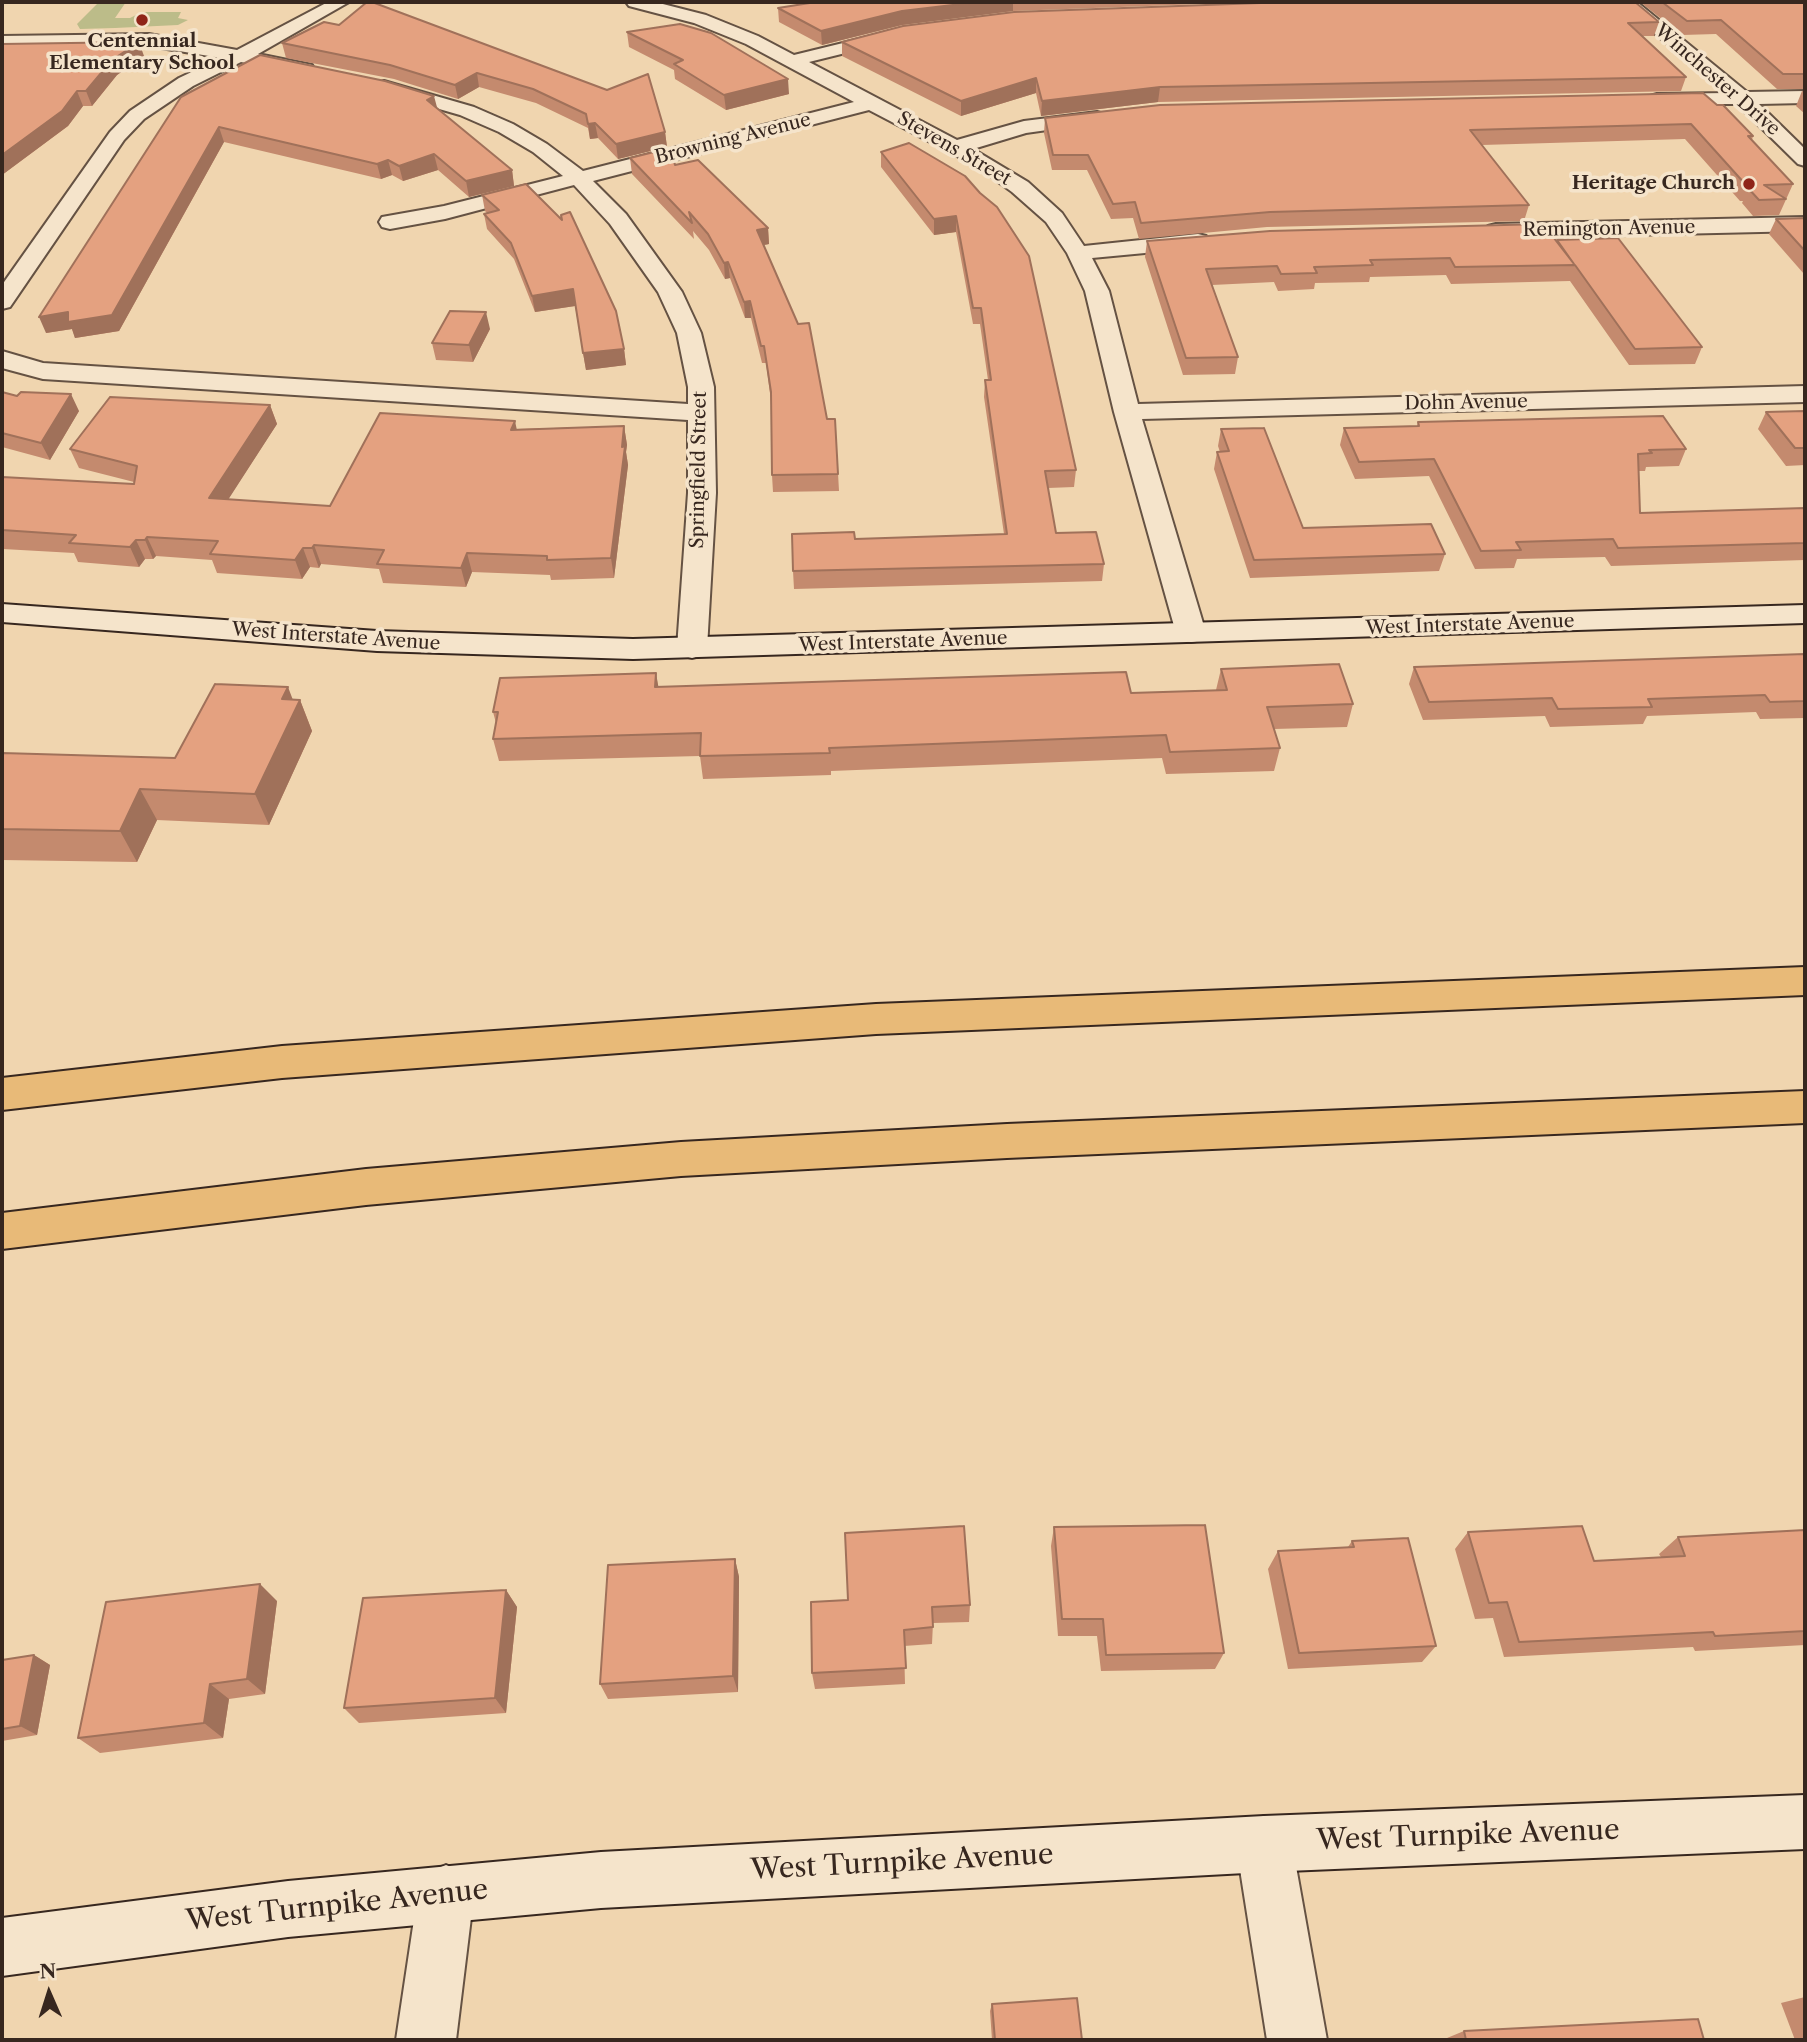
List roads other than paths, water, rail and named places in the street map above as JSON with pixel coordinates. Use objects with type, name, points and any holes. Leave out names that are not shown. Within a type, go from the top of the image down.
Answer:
[{"type":"highway","points":[[2,1094],[282,1062],[876,1018],[1805,981]]},
{"type":"highway","points":[[2,1231],[366,1186],[681,1159],[1007,1140],[1805,1107]]},
{"type":"street","points":[[2,302],[125,126],[169,92],[340,2]]},
{"type":"street","name":"Stevens Street","points":[[635,2],[718,25],[792,61],[957,147],[1001,173],[1039,203],[1068,236],[1097,291],[1127,412],[1191,633]]},
{"type":"street","name":"Winchester Drive","points":[[1626,2],[1742,98],[1805,160]]},
{"type":"street","points":[[792,61],[916,31]]},
{"type":"street","points":[[2,41],[149,40],[239,55],[326,74]]},
{"type":"street","name":"Springfield Street","points":[[365,82],[430,99],[486,119],[523,138],[579,178],[632,236],[670,292],[689,333],[696,359],[703,413],[702,494],[692,648]]},
{"type":"street","points":[[1631,100],[1805,97]]},
{"type":"street","name":"Browning Avenue","points":[[390,222],[445,212],[872,103]]},
{"type":"street","points":[[957,147],[1024,127],[1120,115]]},
{"type":"street","name":"Remington Avenue","points":[[1470,231],[1805,224]]},
{"type":"street","points":[[1078,253],[1216,240]]},
{"type":"street","points":[[2,358],[13,364],[43,371],[703,413]]},
{"type":"street","name":"Dohn Avenue","points":[[1127,412],[1805,394]]},
{"type":"street","name":"West Interstate Avenue","points":[[2,613],[464,645],[692,648],[1805,614]]},
{"type":"street","name":"West Turnpike Avenue","points":[[2,1947],[288,1909],[601,1880],[1264,1844],[1805,1822]]},
{"type":"street","points":[[1264,1844],[1297,2040]]},
{"type":"street","points":[[426,2040],[446,1893]]},
{"type":"place","name":"Centennial Elementary School","points":[[142,20]]},
{"type":"place","name":"Heritage Church","points":[[1749,184]]}]
